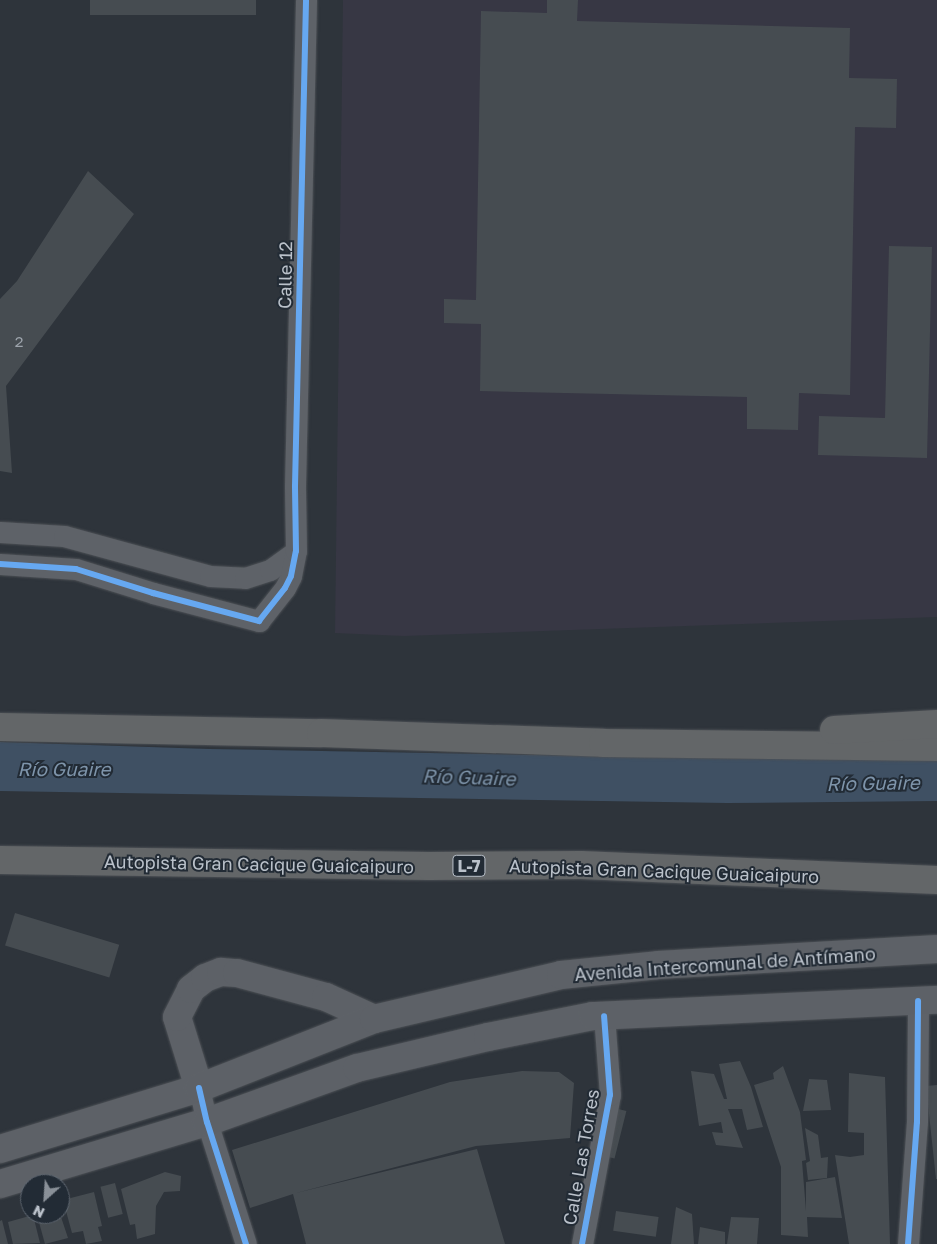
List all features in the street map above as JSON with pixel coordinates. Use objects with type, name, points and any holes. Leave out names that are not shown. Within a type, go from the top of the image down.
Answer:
[{"type":"highway","points":[[604,743],[937,724]]},
{"type":"highway","points":[[0,727],[321,733],[604,743],[937,747]]},
{"type":"highway","name":"Autopista Gran Cacique Guaicaipuro","points":[[0,860],[429,866],[581,866],[937,880]]},
{"type":"main road","name":"Avenida Intercomunal de Antímano","points":[[0,1149],[199,1088],[374,1019],[561,975],[659,965],[937,949]]},
{"type":"main road","points":[[199,1088],[176,1017],[191,988],[206,978],[221,972],[237,973],[326,997],[374,1019]]},
{"type":"main road","points":[[0,1184],[207,1122],[323,1079],[392,1058],[488,1037],[604,1016],[928,1000]]},
{"type":"street","name":"Calle 12","points":[[0,564],[76,569],[259,621],[285,588],[296,551],[295,486],[306,0]]},
{"type":"street","points":[[0,532],[64,536],[210,576],[244,578],[270,570],[296,551]]},
{"type":"street","points":[[908,1244],[916,1122],[928,1000]]},
{"type":"street","name":"Calle Las Torres","points":[[582,1244],[610,1095],[604,1016]]},
{"type":"street","points":[[199,1088],[207,1122],[246,1244]]},
{"type":"shaded area","points":[[343,0],[937,0],[937,617],[404,636],[335,633]]},
{"type":"water","name":"Río Guaire","points":[[0,742],[209,749],[755,759],[937,759],[937,801],[727,803],[0,791]]},
{"type":"building","points":[[90,0],[256,0],[256,15],[90,15]]},
{"type":"building","points":[[547,0],[578,0],[577,21],[850,28],[849,78],[897,79],[896,128],[855,127],[850,395],[799,393],[798,430],[747,429],[747,397],[480,391],[481,324],[444,323],[444,299],[476,300],[481,11],[547,13]]},
{"type":"building","points":[[88,171],[134,214],[6,386],[12,473],[0,471],[0,299],[17,281]]},
{"type":"building","points":[[889,246],[932,247],[927,458],[818,455],[819,416],[885,418]]},
{"type":"building","points":[[15,913],[119,945],[109,977],[5,946]]},
{"type":"building","points":[[740,1061],[751,1087],[763,1127],[747,1130],[742,1109],[728,1109],[743,1148],[716,1145],[712,1132],[723,1133],[721,1122],[699,1126],[691,1071],[714,1074],[724,1099],[727,1099],[719,1064]]},
{"type":"building","points":[[783,1066],[800,1112],[806,1160],[802,1161],[806,1211],[806,1182],[835,1177],[842,1218],[807,1217],[808,1237],[781,1235],[781,1167],[754,1085],[774,1079],[773,1073]]},
{"type":"building","points":[[522,1071],[559,1072],[574,1083],[570,1138],[476,1146],[296,1193],[477,1149],[505,1244],[306,1244],[293,1194],[250,1208],[232,1150],[450,1082]]},
{"type":"building","points":[[849,1073],[885,1077],[890,1244],[849,1244],[835,1155],[850,1157],[864,1155],[864,1133],[848,1132]]},
{"type":"building","points":[[809,1079],[827,1080],[831,1110],[803,1111]]},
{"type":"building","points":[[937,1085],[937,1179],[936,1179],[926,1086]]},
{"type":"building","points":[[606,1106],[626,1111],[615,1159],[594,1154]]},
{"type":"building","points":[[805,1128],[818,1135],[821,1158],[828,1157],[827,1178],[808,1180],[806,1163],[810,1161]]},
{"type":"building","points":[[165,1172],[181,1176],[180,1191],[164,1192],[156,1206],[155,1234],[137,1239],[135,1224],[130,1225],[121,1189]]},
{"type":"building","points":[[115,1183],[123,1214],[108,1218],[100,1187]]},
{"type":"building","points":[[94,1192],[102,1226],[98,1227],[102,1241],[86,1244],[83,1231],[72,1233],[70,1224],[70,1198]]},
{"type":"building","points":[[676,1207],[692,1214],[694,1244],[671,1244]]},
{"type":"building","points":[[616,1211],[659,1217],[656,1237],[613,1231]]},
{"type":"building","points":[[731,1217],[759,1218],[757,1244],[727,1244]]},
{"type":"building","points":[[20,1219],[20,1224],[35,1224],[40,1243],[13,1244],[8,1222]]},
{"type":"building","points":[[2,1220],[8,1244],[0,1244],[0,1221]]},
{"type":"building","points":[[39,1224],[63,1224],[68,1238],[45,1244]]},
{"type":"building","points":[[700,1227],[725,1232],[725,1244],[698,1244]]},
{"type":"cycle path","points":[[0,564],[76,569],[153,593],[259,621],[285,588],[291,576],[296,551],[295,486],[306,0]]},
{"type":"cycle path","points":[[908,1244],[917,1122],[918,1001]]},
{"type":"cycle path","points":[[582,1244],[610,1095],[604,1016]]},
{"type":"cycle path","points":[[199,1088],[207,1122],[246,1244]]}]
